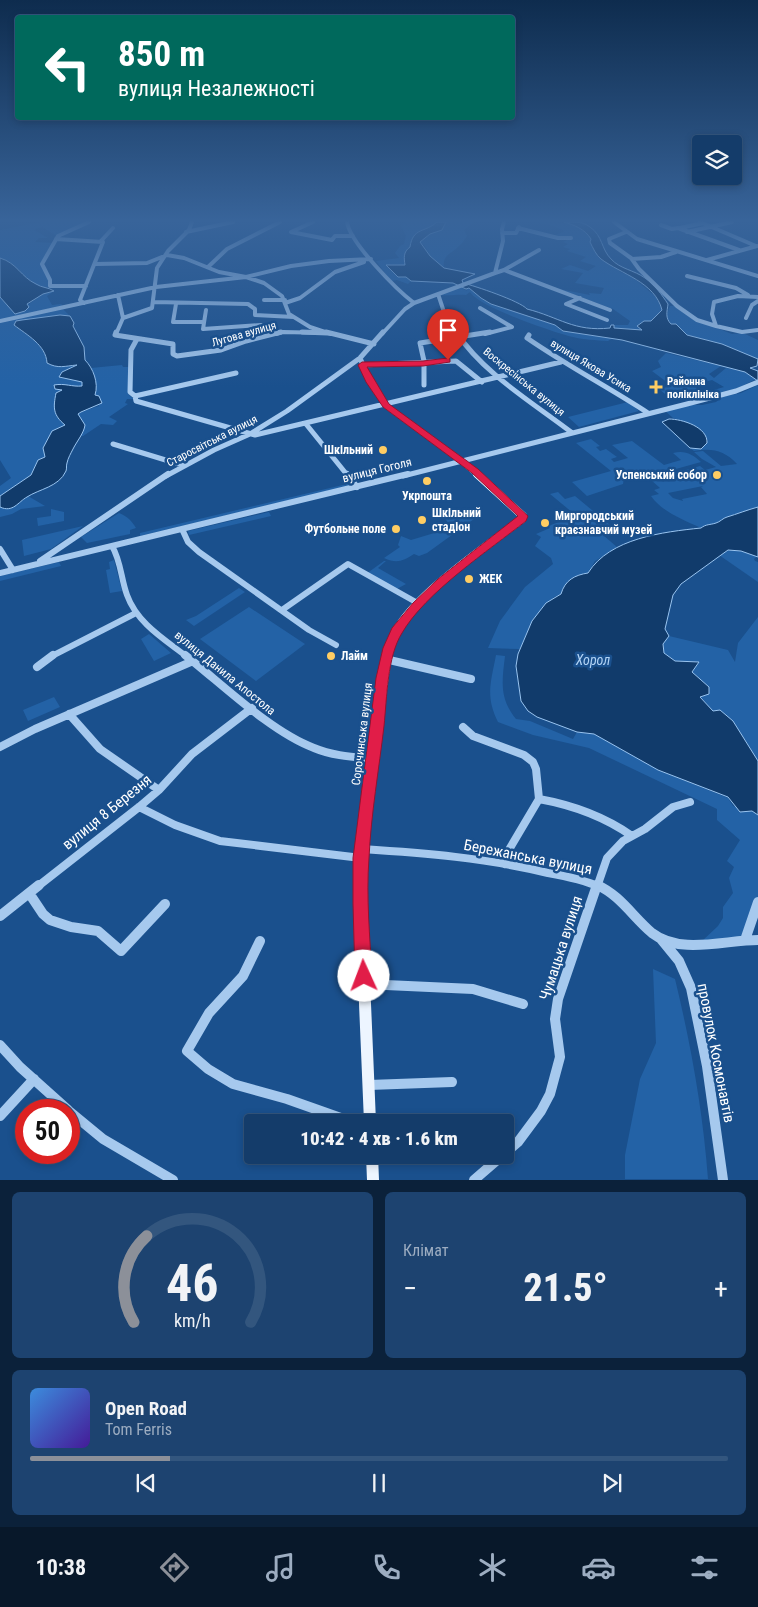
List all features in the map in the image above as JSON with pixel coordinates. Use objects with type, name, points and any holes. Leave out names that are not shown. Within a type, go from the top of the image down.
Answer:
[{"type":"main road","name":"Сорочинська вулиця","points":[[370,1114],[360,904],[362,853],[385,659],[396,631],[417,605],[442,582],[522,519],[523,516],[461,460]]},
{"type":"main road","points":[[372,1164],[373,1180]]},
{"type":"street","points":[[49,277],[50,286],[86,286]]},
{"type":"street","points":[[84,303],[80,300],[90,277]]},
{"type":"street","points":[[118,295],[123,318],[147,311],[152,308],[154,302],[155,277]]},
{"type":"street","points":[[0,321],[156,288],[245,277]]},
{"type":"street","points":[[246,277],[264,283],[282,296],[289,314],[294,317],[328,334],[374,344]]},
{"type":"street","points":[[264,300],[284,302],[298,300],[327,277]]},
{"type":"street","points":[[386,277],[396,289],[414,303]]},
{"type":"street","name":"Старосвітська вулиця","points":[[36,564],[182,465],[250,434],[293,407],[360,358],[405,309],[414,303],[428,296],[439,296],[484,277]]},
{"type":"street","points":[[523,277],[610,310]]},
{"type":"street","points":[[647,277],[677,306],[697,320],[742,332],[758,330]]},
{"type":"street","points":[[691,277],[736,288],[758,299],[752,305],[746,318]]},
{"type":"street","name":"Воскресінська вулиця","points":[[439,296],[459,336],[468,348],[501,377],[571,432]]},
{"type":"street","points":[[716,326],[712,314],[714,302],[749,296]]},
{"type":"street","points":[[580,298],[566,304],[607,320]]},
{"type":"street","points":[[154,302],[176,304],[248,304],[250,308],[255,309],[255,315],[294,317]]},
{"type":"street","points":[[176,304],[173,322],[204,322]]},
{"type":"street","points":[[424,385],[424,354],[420,343],[459,336],[484,334],[512,326],[480,308]]},
{"type":"street","points":[[206,310],[203,329],[261,325]]},
{"type":"street","points":[[263,336],[259,332],[266,317]]},
{"type":"street","name":"Лугова вулиця","points":[[123,318],[115,336],[173,344],[173,354],[177,356],[221,350],[263,336],[283,332],[328,334]]},
{"type":"street","name":"вулиця Якова Усика","points":[[529,335],[527,338],[561,362],[609,388],[648,413]]},
{"type":"street","points":[[136,339],[131,350],[130,392],[135,396],[136,401],[250,434],[306,424],[561,362]]},
{"type":"street","points":[[360,358],[384,404],[461,460]]},
{"type":"street","points":[[362,365],[456,361],[482,382]]},
{"type":"street","points":[[135,396],[236,374]]},
{"type":"street","name":"вулиця Гоголя","points":[[0,573],[357,487],[736,391],[756,383]]},
{"type":"street","points":[[306,424],[357,487]]},
{"type":"street","points":[[113,444],[182,465]]},
{"type":"street","points":[[182,529],[188,542],[199,552],[336,645]]},
{"type":"street","name":"вулиця Данила Апостола","points":[[112,546],[116,553],[126,596],[143,622],[279,730],[313,748],[332,754],[374,759]]},
{"type":"street","points":[[0,549],[13,570]]},
{"type":"street","points":[[282,610],[348,564],[414,601],[417,605]]},
{"type":"street","points":[[37,667],[56,652],[136,613]]},
{"type":"street","points":[[385,659],[470,679]]},
{"type":"street","points":[[0,747],[35,729],[193,661]]},
{"type":"street","name":"вулиця 8 Березня","points":[[0,916],[139,808],[159,790],[192,754],[252,708]]},
{"type":"street","points":[[69,714],[100,750],[159,790]]},
{"type":"street","points":[[463,727],[473,736],[524,755],[533,762],[538,776],[539,799],[510,848],[504,864]]},
{"type":"street","points":[[539,799],[549,800],[604,821],[623,829],[632,836]]},
{"type":"street","name":"Чумацька вулиця","points":[[474,1180],[492,1168],[514,1148],[545,1104],[557,1074],[560,1059],[555,1018],[558,999],[607,858],[612,851],[673,807],[690,802]]},
{"type":"street","name":"Бережанська вулиця","points":[[139,808],[175,826],[220,841],[362,853],[452,856],[504,864],[597,885],[613,895],[661,939]]},
{"type":"street","points":[[29,893],[43,914],[50,920],[72,927],[98,931],[122,951],[165,904]]},
{"type":"street","points":[[745,940],[758,902]]},
{"type":"street","points":[[661,939],[686,944],[758,940]]},
{"type":"street","name":"провулок Космонавтів","points":[[661,939],[679,961],[691,988],[706,1066],[723,1180]]},
{"type":"street","points":[[260,941],[243,976],[209,1013],[187,1051],[208,1069],[233,1084],[287,1099],[329,1114]]},
{"type":"street","points":[[364,984],[473,989],[523,1004]]},
{"type":"street","points":[[0,1045],[56,1099]]},
{"type":"street","points":[[0,1116],[34,1080]]},
{"type":"street","points":[[369,1085],[452,1082]]},
{"type":"street","points":[[80,1119],[104,1138],[173,1180]]},
{"type":"shaded area","points":[[27,277],[49,277],[50,287],[43,287]]},
{"type":"shaded area","points":[[388,277],[406,277],[411,281],[408,284],[397,280],[391,281]]},
{"type":"shaded area","points":[[580,277],[632,277],[656,297],[662,310],[651,321],[644,321],[637,326],[643,330],[633,331],[613,328],[614,325],[628,325],[630,321],[613,309],[559,289],[590,295],[589,293],[601,294],[604,288],[575,283]]},
{"type":"shaded area","points":[[460,287],[467,291],[466,289],[469,288],[491,304],[555,325],[563,331],[613,338],[608,341],[586,339],[550,330],[501,312],[476,298],[470,292],[466,295],[441,295]]},
{"type":"shaded area","points":[[54,291],[47,296],[52,305],[61,304],[63,306],[0,320],[0,297],[15,314],[43,294]]},
{"type":"shaded area","points":[[670,306],[677,306],[697,320],[732,334],[743,333],[758,340],[758,359],[722,344],[687,335],[676,324],[672,324],[668,320],[667,315]]},
{"type":"shaded area","points":[[63,309],[70,316],[60,315],[17,321],[14,325],[40,346],[47,363],[63,367],[80,364],[62,372],[61,378],[82,381],[82,386],[73,387],[70,385],[63,390],[65,425],[45,457],[38,460],[31,475],[0,496],[0,486],[11,478],[0,460],[0,322]]},
{"type":"shaded area","points":[[666,353],[721,366],[709,374],[714,378],[726,368],[745,372],[756,379],[738,388],[686,401],[683,399],[724,387],[712,380],[693,385],[701,392],[685,396],[676,392],[665,394],[659,389],[672,386],[652,371],[661,367],[658,361]]},
{"type":"shaded area","points":[[122,365],[123,367],[129,367],[128,394],[134,399],[127,399],[125,403],[128,404],[109,417],[117,421],[113,425],[101,424],[80,436],[84,431],[78,415],[81,412],[99,406],[91,368]]},
{"type":"shaded area","points":[[758,385],[758,507],[701,528],[661,507],[651,496],[659,494],[654,490],[660,488],[651,480],[700,466],[705,470],[716,467],[694,452],[703,451],[721,466],[737,464],[717,451],[706,450],[694,451],[690,448],[701,449],[708,440],[693,425],[673,418],[664,410],[716,402],[722,397],[741,393]],"holes":[[[703,486],[701,487],[707,494],[682,499],[683,501],[673,498],[668,493]]]},
{"type":"shaded area","points":[[628,402],[639,411],[579,427],[568,417]]},
{"type":"shaded area","points":[[591,439],[600,446],[596,447],[600,451],[606,449],[617,457],[611,459],[614,462],[628,458],[612,445],[632,441],[664,465],[681,460],[673,453],[677,452],[688,453],[701,462],[640,479],[631,476],[624,478],[623,484],[587,496],[572,482],[611,471],[576,443]]},
{"type":"shaded area","points":[[351,483],[353,485],[140,536],[140,533]]},
{"type":"shaded area","points":[[558,492],[565,499],[575,496],[616,530],[603,535],[618,548],[595,561],[588,573],[580,574],[561,594],[554,597],[532,621],[520,649],[488,648],[500,621],[525,587],[553,564],[551,558],[535,546],[541,537],[536,534],[550,528],[548,526],[559,522],[565,515],[569,517],[569,513],[573,513],[550,494]]},
{"type":"shaded area","points":[[28,496],[45,506],[21,509],[0,517],[0,507],[3,508]]},
{"type":"shaded area","points":[[51,509],[64,512],[64,521],[38,526],[37,518],[51,516]]},
{"type":"shaded area","points":[[269,512],[271,516],[189,535],[188,531]]},
{"type":"shaded area","points":[[119,513],[129,519],[136,528],[130,530],[130,534],[87,543],[81,537]]},
{"type":"shaded area","points":[[460,513],[474,519],[427,553],[419,556],[414,554],[400,561],[384,558],[400,547],[398,545],[401,536],[411,540],[451,528],[445,518]]},
{"type":"shaded area","points":[[83,526],[51,549],[24,556],[22,540]]},
{"type":"shaded area","points":[[728,550],[741,551],[757,556],[754,559],[758,562],[758,582],[719,555]]},
{"type":"shaded area","points":[[114,560],[122,591],[110,593],[106,570],[110,569],[109,562]]},
{"type":"shaded area","points":[[386,561],[378,568],[406,584],[395,590],[366,574]]},
{"type":"shaded area","points":[[59,562],[61,566],[0,581],[0,576]]},
{"type":"shaded area","points":[[239,588],[245,592],[194,626],[186,620],[196,616]]},
{"type":"shaded area","points":[[249,607],[305,644],[256,681],[200,639]]},
{"type":"shaded area","points":[[758,617],[758,761],[746,741],[713,711],[700,696],[709,694],[708,686],[692,672],[699,662],[675,661],[664,653],[663,644],[669,636],[728,650],[735,662],[738,643]]},
{"type":"shaded area","points":[[149,634],[171,653],[154,661],[141,639]]},
{"type":"shaded area","points":[[496,655],[505,656],[504,696],[516,719],[530,721],[573,739],[577,732],[594,734],[658,770],[728,798],[733,806],[752,811],[758,815],[758,902],[745,940],[701,942],[718,926],[723,918],[723,907],[733,893],[729,878],[734,867],[727,861],[740,840],[717,820],[717,809],[589,748],[533,735],[498,722],[490,696]]},
{"type":"shaded area","points":[[54,697],[60,707],[28,721],[23,710]]},
{"type":"shaded area","points":[[653,969],[675,979],[696,1079],[708,1179],[625,1179],[625,1155],[640,1079],[656,1043]]},
{"type":"water","points":[[0,277],[25,277],[38,285],[54,291],[43,294],[27,304],[29,307],[25,311],[15,314],[0,297]]},
{"type":"water","points":[[406,277],[468,277],[462,280],[463,283],[487,290],[527,309],[576,326],[597,329],[610,328],[611,325],[614,325],[614,328],[642,330],[637,326],[644,321],[651,321],[662,310],[652,292],[631,277],[643,277],[658,290],[668,304],[667,317],[671,324],[676,324],[687,335],[722,344],[758,359],[757,366],[750,368],[758,371],[758,381],[745,372],[622,340],[563,331],[555,325],[491,304],[469,288],[466,289],[453,283],[411,281]]},
{"type":"water","points":[[60,315],[70,316],[74,323],[73,326],[84,347],[85,360],[95,376],[95,395],[99,396],[102,403],[78,414],[85,425],[69,457],[66,471],[59,481],[32,494],[12,508],[0,507],[0,496],[31,475],[38,460],[45,457],[43,448],[52,431],[65,425],[58,418],[54,407],[56,393],[62,390],[55,389],[54,385],[82,386],[82,382],[59,377],[62,372],[77,365],[58,367],[47,363],[40,346],[14,325],[16,321]]},
{"type":"water","points":[[669,419],[687,422],[699,428],[706,437],[707,443],[701,449],[690,448],[662,422]]},
{"type":"water","name":"Хорол","points":[[758,507],[758,557],[741,551],[728,550],[681,584],[673,595],[665,629],[669,636],[663,644],[664,653],[675,661],[699,662],[692,672],[709,687],[709,694],[700,697],[713,711],[720,710],[733,721],[758,761],[758,815],[752,811],[740,812],[728,797],[658,770],[594,734],[577,732],[537,717],[528,711],[521,701],[516,666],[518,654],[532,621],[546,603],[561,594],[565,585],[571,579],[588,573],[598,561],[610,552],[623,544],[638,539],[701,528]]},
{"type":"place","name":"Районна поліклініка","points":[[656,387]]},
{"type":"place","name":"Шкільний","points":[[383,450]]},
{"type":"place","name":"Успенський собор","points":[[717,475]]},
{"type":"place","name":"Укрпошта","points":[[427,481]]},
{"type":"place","name":"Шкільний стадіон","points":[[422,520]]},
{"type":"place","name":"Миргородський краєзнавчий музей","points":[[545,523]]},
{"type":"place","name":"Футбольне поле","points":[[396,529]]},
{"type":"place","name":"ЖЕК","points":[[469,579]]},
{"type":"place","name":"Лайм","points":[[331,656]]},
{"type":"route","points":[[364,976],[360,904],[361,858],[385,659],[396,631],[417,605],[442,582],[523,517],[522,513],[475,471],[386,406],[370,382],[362,365],[423,363],[448,360]]}]
